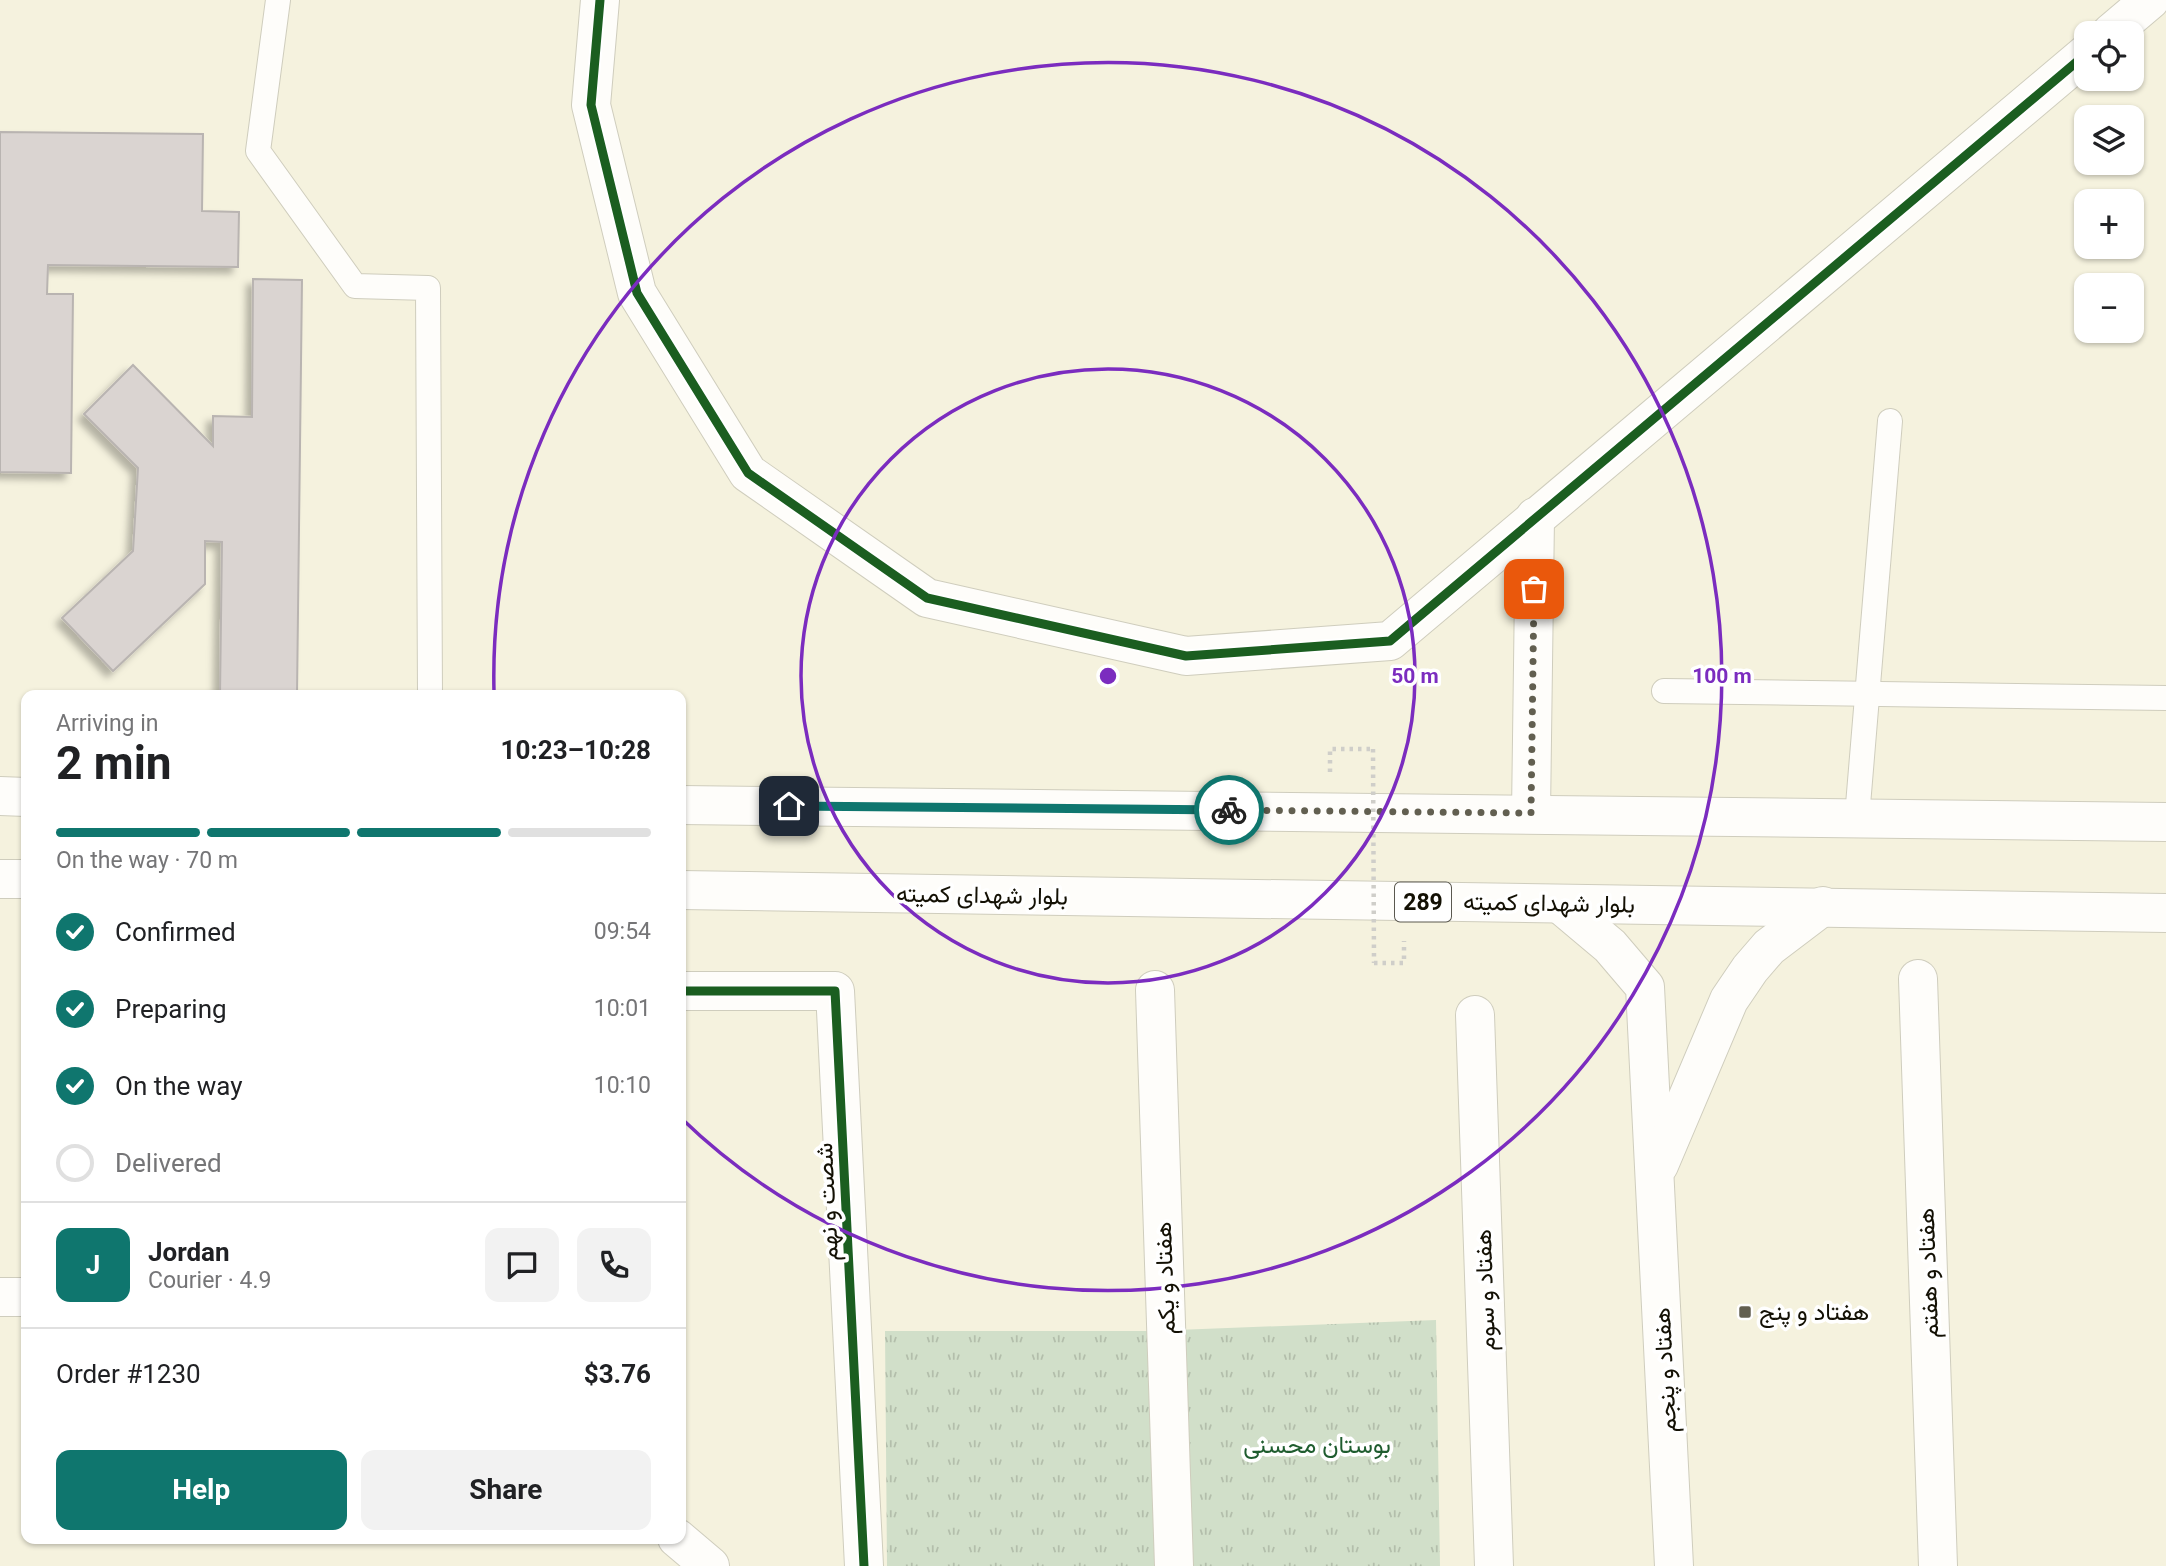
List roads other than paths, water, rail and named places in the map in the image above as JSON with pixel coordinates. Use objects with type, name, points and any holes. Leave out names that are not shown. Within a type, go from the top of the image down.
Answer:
[{"type":"street","points":[[600,0],[591,105],[637,293],[748,473],[927,598],[1186,656],[1390,641],[2074,64]]},
{"type":"street","points":[[2126,21],[2151,0]]},
{"type":"street","points":[[1531,813],[1535,517]]},
{"type":"street","points":[[0,796],[21,797]]},
{"type":"street","points":[[686,805],[2166,822]]},
{"type":"street","points":[[0,879],[21,879]]},
{"type":"street","name":"بلوار شهدای کمیته","points":[[686,890],[1824,906],[2166,914]]},
{"type":"street","name":"هفتاد و پنجم","points":[[1560,904],[1610,946],[1645,987],[1674,1566]]},
{"type":"street","points":[[1656,1173],[1729,1000],[1769,947],[1824,906]]},
{"type":"street","name":"هفتاد و هفتم","points":[[1918,979],[1938,1566]]},
{"type":"street","name":"هفتاد و یکم","points":[[1155,990],[1174,1566]]},
{"type":"street","name":"شصت و نهم","points":[[686,991],[835,991],[864,1566]]},
{"type":"street","name":"هفتاد و سوم","points":[[1475,1015],[1494,1566]]},
{"type":"street","points":[[0,1297],[21,1297]]},
{"type":"street","points":[[684,1544],[710,1566]]},
{"type":"lane","points":[[278,0],[258,151],[355,286],[428,288],[430,690]]},
{"type":"lane","points":[[1857,817],[1865,696],[1891,421]]},
{"type":"lane","points":[[1664,691],[1865,696],[2166,698]]},
{"type":"place","name":"هفتاد و پنج","points":[[1745,1312]]},
{"type":"park label","name":"بوستان محسنی","points":[[1317,1445]]}]
